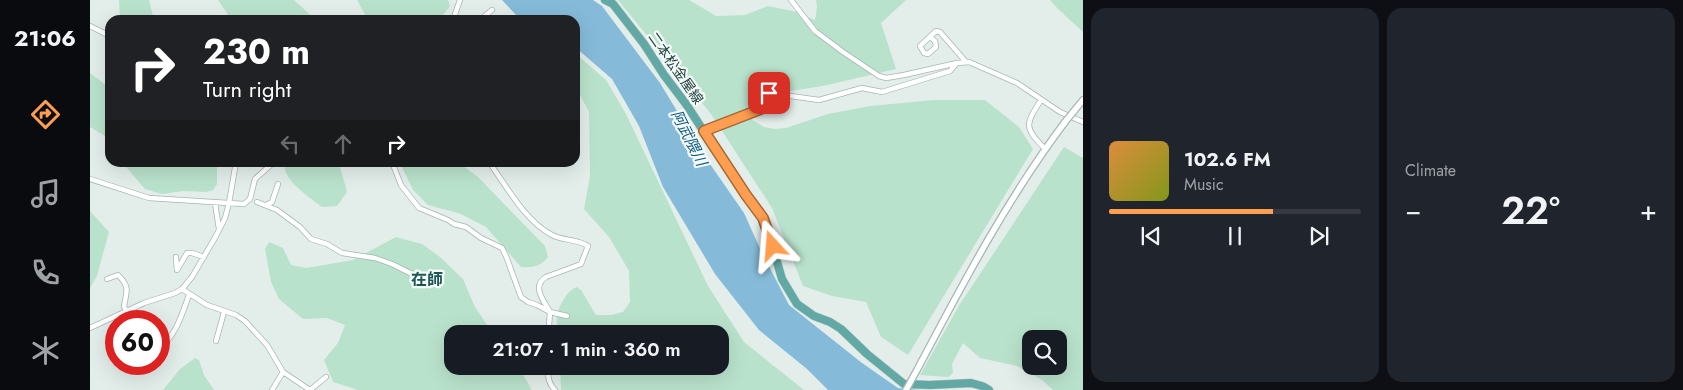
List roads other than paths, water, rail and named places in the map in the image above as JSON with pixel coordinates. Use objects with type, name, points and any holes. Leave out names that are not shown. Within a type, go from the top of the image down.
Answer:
[{"type":"main road","name":"二本松金屋線","points":[[606,0],[612,4],[644,44],[763,218],[782,279],[797,304],[814,316],[830,322],[841,330],[904,384],[971,383],[989,390]]},
{"type":"street","points":[[455,15],[460,0]]},
{"type":"street","points":[[791,0],[815,31],[879,76],[886,78],[957,63],[977,64],[1025,87],[1060,112],[1083,122]]},
{"type":"street","points":[[486,15],[492,10]]},
{"type":"street","points":[[90,26],[105,34]]},
{"type":"street","points":[[930,37],[936,31],[940,32],[966,62]]},
{"type":"street","points":[[704,131],[761,109],[769,93],[820,100],[862,88],[882,92],[950,71],[957,63]]},
{"type":"street","points":[[1041,100],[1028,124],[1030,132],[1045,149]]},
{"type":"street","points":[[906,390],[1003,213],[1045,149],[1083,100]]},
{"type":"street","points":[[128,310],[175,293],[182,289],[192,277],[219,230],[230,203],[235,167]]},
{"type":"street","points":[[90,180],[149,198],[244,204],[248,202],[251,196],[255,179],[268,167]]},
{"type":"street","points":[[394,167],[401,185],[419,208],[454,224],[466,227],[481,238],[502,248],[521,297],[550,312],[567,316]]},
{"type":"street","points":[[493,167],[534,224],[558,238],[584,243],[588,246],[581,264],[542,280],[539,284],[540,297],[550,312],[549,325]]},
{"type":"street","points":[[266,205],[272,202],[278,184]]},
{"type":"street","points":[[257,202],[277,210],[300,227],[311,239],[327,244],[342,253],[375,258],[392,264],[432,284]]},
{"type":"street","points":[[215,203],[219,230]]},
{"type":"street","points":[[176,257],[177,270],[188,253],[204,257]]},
{"type":"street","points":[[106,279],[118,275],[124,282],[127,290],[124,304],[126,310]]},
{"type":"street","points":[[182,289],[207,305],[236,315],[268,345],[283,372],[310,390],[326,377]]},
{"type":"street","points":[[170,339],[178,327],[189,295]]},
{"type":"street","points":[[216,342],[224,312]]},
{"type":"street","points":[[90,328],[105,321]]},
{"type":"street","points":[[272,390],[283,372]]},
{"type":"street","points":[[548,375],[555,390]]},
{"type":"water","name":"阿武隈川","points":[[502,0],[593,0],[602,6],[660,83],[703,154],[744,213],[789,305],[862,363],[898,388],[920,390],[828,390],[807,369],[759,330],[715,274],[663,187],[639,126],[612,79],[580,51],[580,15],[516,15]]},
{"type":"district","name":"在師","points":[[427,279]]}]
